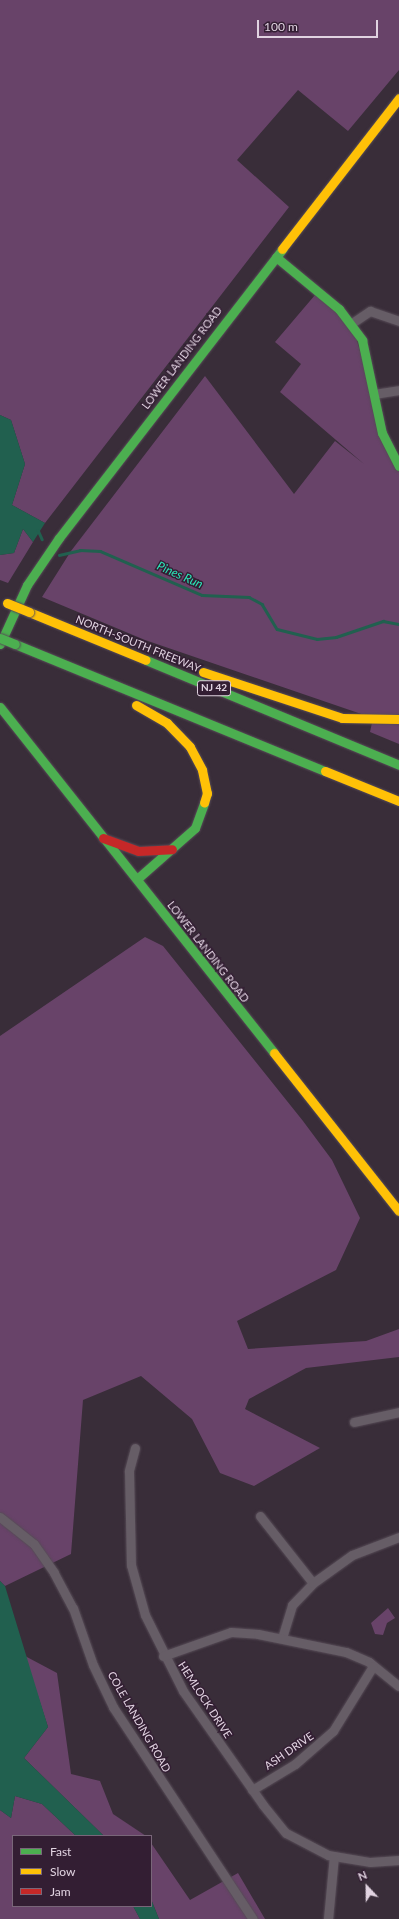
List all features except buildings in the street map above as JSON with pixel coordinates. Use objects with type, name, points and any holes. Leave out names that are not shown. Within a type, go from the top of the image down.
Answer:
[{"type":"main road","name":"LOWER LANDING ROAD","points":[[0,644],[27,586],[59,538],[399,98]]},
{"type":"main road","points":[[276,257],[352,323],[362,340],[382,433],[399,466]]},
{"type":"main road","name":"NORTH-SOUTH FREEWAY","points":[[4,601],[399,765]]},
{"type":"main road","points":[[0,638],[399,801]]},
{"type":"main road","points":[[105,643],[164,658],[335,716],[367,721],[399,719]]},
{"type":"main road","points":[[106,682],[127,701],[171,727],[200,765],[207,793],[202,816],[193,831],[136,879]]},
{"type":"main road","name":"LOWER LANDING ROAD","points":[[0,707],[399,1211]]},
{"type":"main road","points":[[103,838],[138,852],[172,849]]},
{"type":"street","points":[[352,323],[370,311],[399,321]]},
{"type":"street","points":[[374,394],[399,390]]},
{"type":"street","points":[[354,1422],[399,1412]]},
{"type":"street","name":"HEMLOCK DRIVE","points":[[135,1448],[129,1471],[131,1565],[145,1615],[163,1656],[252,1790],[286,1833],[302,1844],[334,1856],[370,1862],[399,1860]]},
{"type":"street","points":[[260,1516],[313,1583]]},
{"type":"street","name":"COLE LANDING ROAD","points":[[0,1517],[34,1544],[54,1573],[73,1608],[93,1665],[113,1707],[253,1919]]},
{"type":"street","points":[[282,1638],[292,1605],[313,1583],[352,1555],[399,1537]]},
{"type":"street","points":[[163,1656],[231,1632],[282,1638],[346,1652],[373,1666],[399,1686]]},
{"type":"street","name":"ASH DRIVE","points":[[252,1790],[294,1764],[333,1731],[373,1666]]},
{"type":"street","points":[[328,1919],[334,1856]]},
{"type":"shaded area","points":[[0,0],[399,0],[399,70],[348,131],[298,90],[237,160],[289,207],[45,523],[12,505],[25,464],[11,420],[0,415]]},
{"type":"shaded area","points":[[315,295],[352,323],[377,411],[399,462],[399,744],[370,732],[373,718],[145,640],[42,597],[71,551],[205,376],[294,494],[335,441],[364,464],[280,392],[301,364],[275,342]]},
{"type":"shaded area","points":[[0,415],[11,420],[25,464],[12,505],[45,523],[33,542],[23,529],[14,553],[0,555]]},
{"type":"shaded area","points":[[23,529],[33,542],[8,583],[0,580],[0,555],[14,553]]},
{"type":"shaded area","points":[[145,937],[163,946],[303,1121],[332,1160],[360,1218],[336,1270],[237,1321],[248,1349],[366,1341],[399,1329],[399,1357],[306,1368],[249,1399],[245,1409],[320,1448],[254,1486],[220,1473],[192,1419],[141,1376],[83,1400],[71,1554],[5,1586],[0,1581],[0,1036]]},
{"type":"shaded area","points":[[0,1581],[5,1586],[48,1727],[24,1758],[103,1835],[75,1835],[42,1804],[15,1796],[11,1818],[0,1810]]},
{"type":"shaded area","points":[[388,1608],[395,1618],[387,1623],[383,1635],[375,1634],[371,1623]]},
{"type":"shaded area","points":[[25,1656],[57,1673],[71,1774],[100,1781],[113,1814],[144,1835],[103,1835],[24,1758],[48,1727]]},
{"type":"shaded area","points":[[15,1796],[42,1804],[75,1835],[12,1835],[12,1907],[134,1907],[140,1919],[0,1919],[0,1810],[11,1818]]},
{"type":"shaded area","points":[[152,1844],[190,1900],[238,1873],[265,1919],[159,1919],[152,1902]]},
{"type":"shaded area","points":[[152,1902],[159,1919],[140,1919],[134,1907],[152,1907]]},
{"type":"waterway","name":"Pines Run","points":[[38,530],[42,539]]},
{"type":"waterway","name":"Pines Run","points":[[59,555],[80,550],[100,551],[202,595],[249,597],[262,604],[277,629],[317,639],[336,637],[383,621],[399,624]]},
{"type":"traffic: fast","points":[[0,644],[27,585],[59,538],[282,249]]},
{"type":"traffic: fast","points":[[276,257],[339,309],[362,340],[382,433],[399,466]]},
{"type":"traffic: fast","points":[[0,638],[15,644]]},
{"type":"traffic: fast","points":[[15,644],[325,771]]},
{"type":"traffic: fast","points":[[146,660],[399,765]]},
{"type":"traffic: fast","points":[[0,707],[274,1053]]},
{"type":"traffic: fast","points":[[137,879],[195,828],[204,803]]},
{"type":"traffic: slow","points":[[282,249],[399,98]]},
{"type":"traffic: slow","points":[[7,603],[29,612]]},
{"type":"traffic: slow","points":[[29,612],[146,660]]},
{"type":"traffic: slow","points":[[203,672],[342,718],[399,719]]},
{"type":"traffic: slow","points":[[136,705],[167,723],[190,747],[202,770],[207,793],[204,803]]},
{"type":"traffic: slow","points":[[325,771],[399,801]]},
{"type":"traffic: slow","points":[[274,1053],[399,1211]]},
{"type":"traffic: jam","points":[[103,838],[138,851],[172,849]]}]
